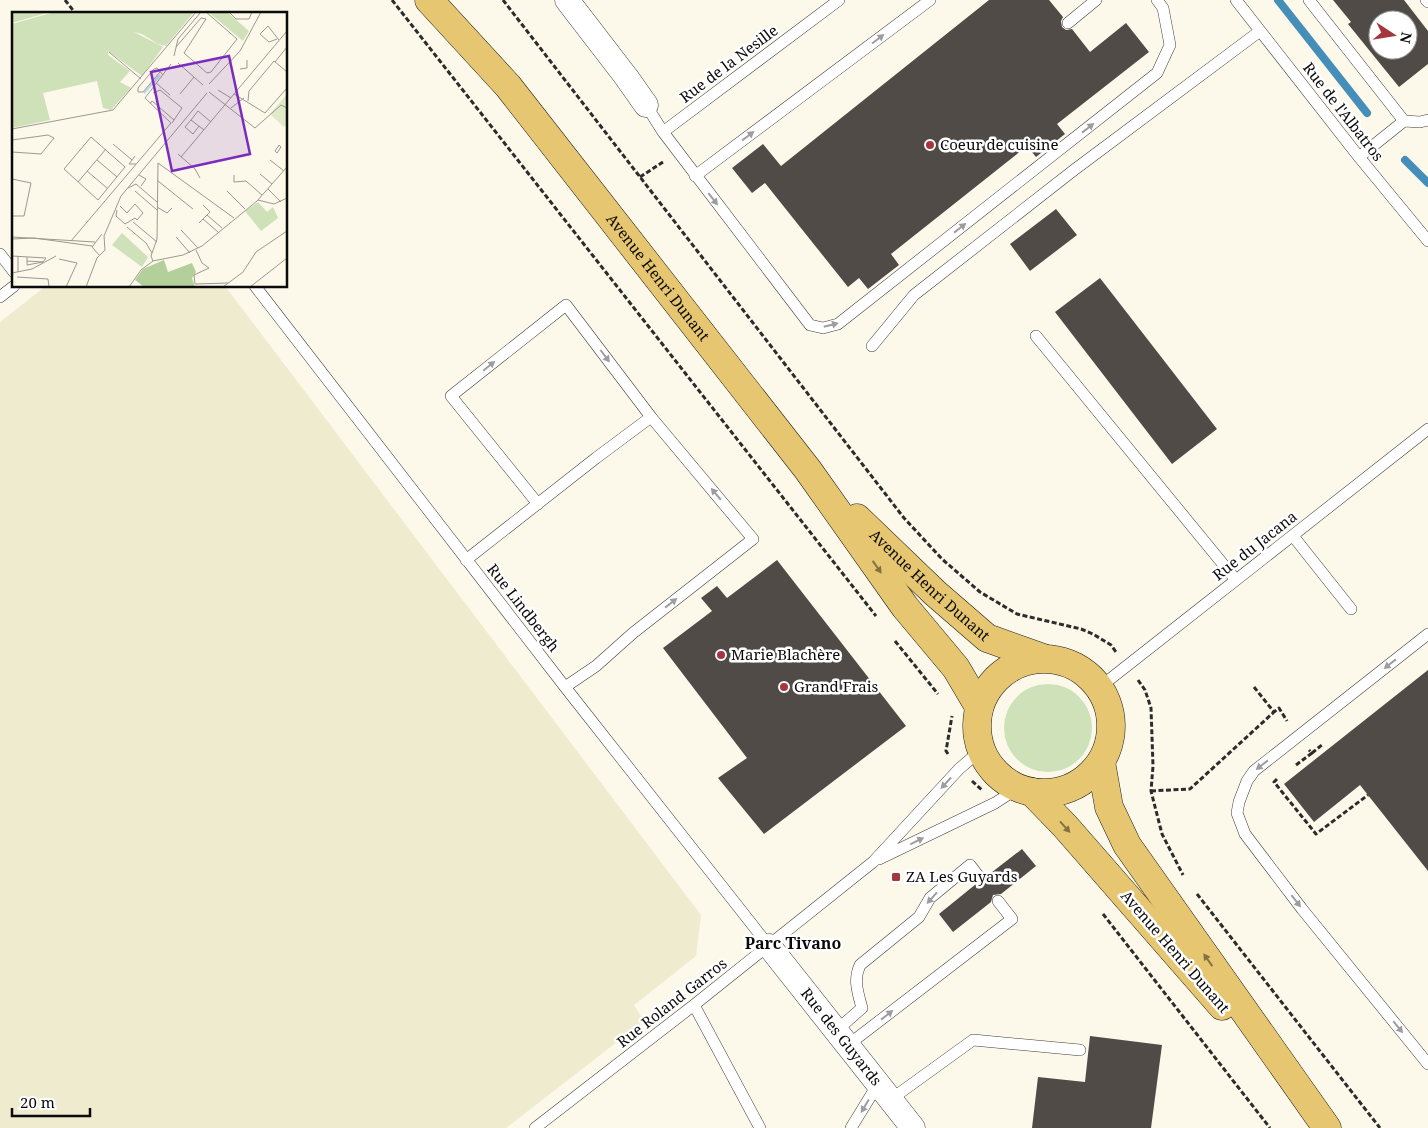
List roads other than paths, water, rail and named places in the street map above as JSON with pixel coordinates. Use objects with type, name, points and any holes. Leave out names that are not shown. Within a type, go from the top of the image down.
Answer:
[{"type":"main road","name":"Avenue Henri Dunant","points":[[429,0],[508,86],[808,470],[905,607],[956,668],[979,707]]},
{"type":"main road","name":"Avenue Henri Dunant","points":[[453,0],[508,86]]},
{"type":"main road","name":"Avenue Henri Dunant","points":[[808,470],[935,593],[987,638],[1043,658]]},
{"type":"main road","points":[[1043,658],[1069,662],[1086,672],[1100,687],[1110,709],[1112,730],[1109,746],[1101,762],[1088,778],[1071,788],[1051,793],[1025,790],[1002,779],[990,766],[981,750],[977,729],[979,707],[991,684],[1005,670],[1022,662],[1043,658]]},
{"type":"main road","name":"Avenue Henri Dunant","points":[[1101,762],[1109,807],[1127,845],[1322,1121]]},
{"type":"main road","name":"Avenue Henri Dunant","points":[[1025,790],[1065,826],[1322,1121]]},
{"type":"street","points":[[567,0],[646,106]]},
{"type":"street","name":"Rue des Guyards","points":[[769,946],[884,1092],[907,1126]]},
{"type":"lane","name":"Rue de la Nesille","points":[[663,132],[839,0]]},
{"type":"lane","points":[[695,176],[930,0]]},
{"type":"lane","points":[[1068,24],[1096,0]]},
{"type":"lane","points":[[646,106],[677,152],[810,325],[823,328],[838,324],[1157,73],[1170,45],[1164,8],[1157,0]]},
{"type":"lane","name":"Rue de l'Albatros","points":[[1236,0],[1359,157],[1428,241]]},
{"type":"lane","points":[[1309,0],[1404,121]]},
{"type":"lane","points":[[872,346],[914,295],[1074,170],[1260,31]]},
{"type":"lane","points":[[1359,157],[1404,121],[1420,122],[1428,120]]},
{"type":"lane","points":[[0,254],[12,269]]},
{"type":"lane","points":[[0,297],[12,288]]},
{"type":"lane","name":"Rue Lindbergh","points":[[257,288],[466,560],[769,946]]},
{"type":"lane","points":[[538,504],[451,396],[566,304],[651,417],[753,539],[633,633],[596,666],[565,686]]},
{"type":"lane","points":[[1036,336],[1236,580]]},
{"type":"lane","points":[[466,560],[651,417]]},
{"type":"lane","name":"Rue du Jacana","points":[[1100,687],[1428,429]]},
{"type":"lane","points":[[1293,536],[1351,609]]},
{"type":"lane","points":[[1428,634],[1254,770],[1242,792],[1237,813],[1245,834],[1302,909],[1428,1064]]},
{"type":"lane","name":"Rue Roland Garros","points":[[535,1128],[694,1006],[873,862],[959,769],[981,750]]},
{"type":"lane","name":"Rue Roland Garros","points":[[873,862],[1025,790]]},
{"type":"lane","points":[[842,1038],[862,1008],[856,986],[856,975],[860,965],[919,917],[930,898],[970,865],[980,878]]},
{"type":"lane","points":[[842,1038],[1012,919],[998,901]]},
{"type":"lane","points":[[694,1006],[760,1128]]},
{"type":"lane","points":[[851,1128],[884,1092],[973,1040],[1080,1050]]},
{"type":"waterway","points":[[1278,0],[1367,113]]},
{"type":"waterway","points":[[1405,160],[1428,183]]},
{"type":"place","name":"Coeur de cuisine","points":[[930,145]]},
{"type":"place","name":"Marie Blachère","points":[[721,655]]},
{"type":"place","name":"Grand Frais","points":[[784,687]]},
{"type":"place","name":"ZA Les Guyards","points":[[896,877]]},
{"type":"district","name":"Parc Tivano","points":[[793,943]]}]
